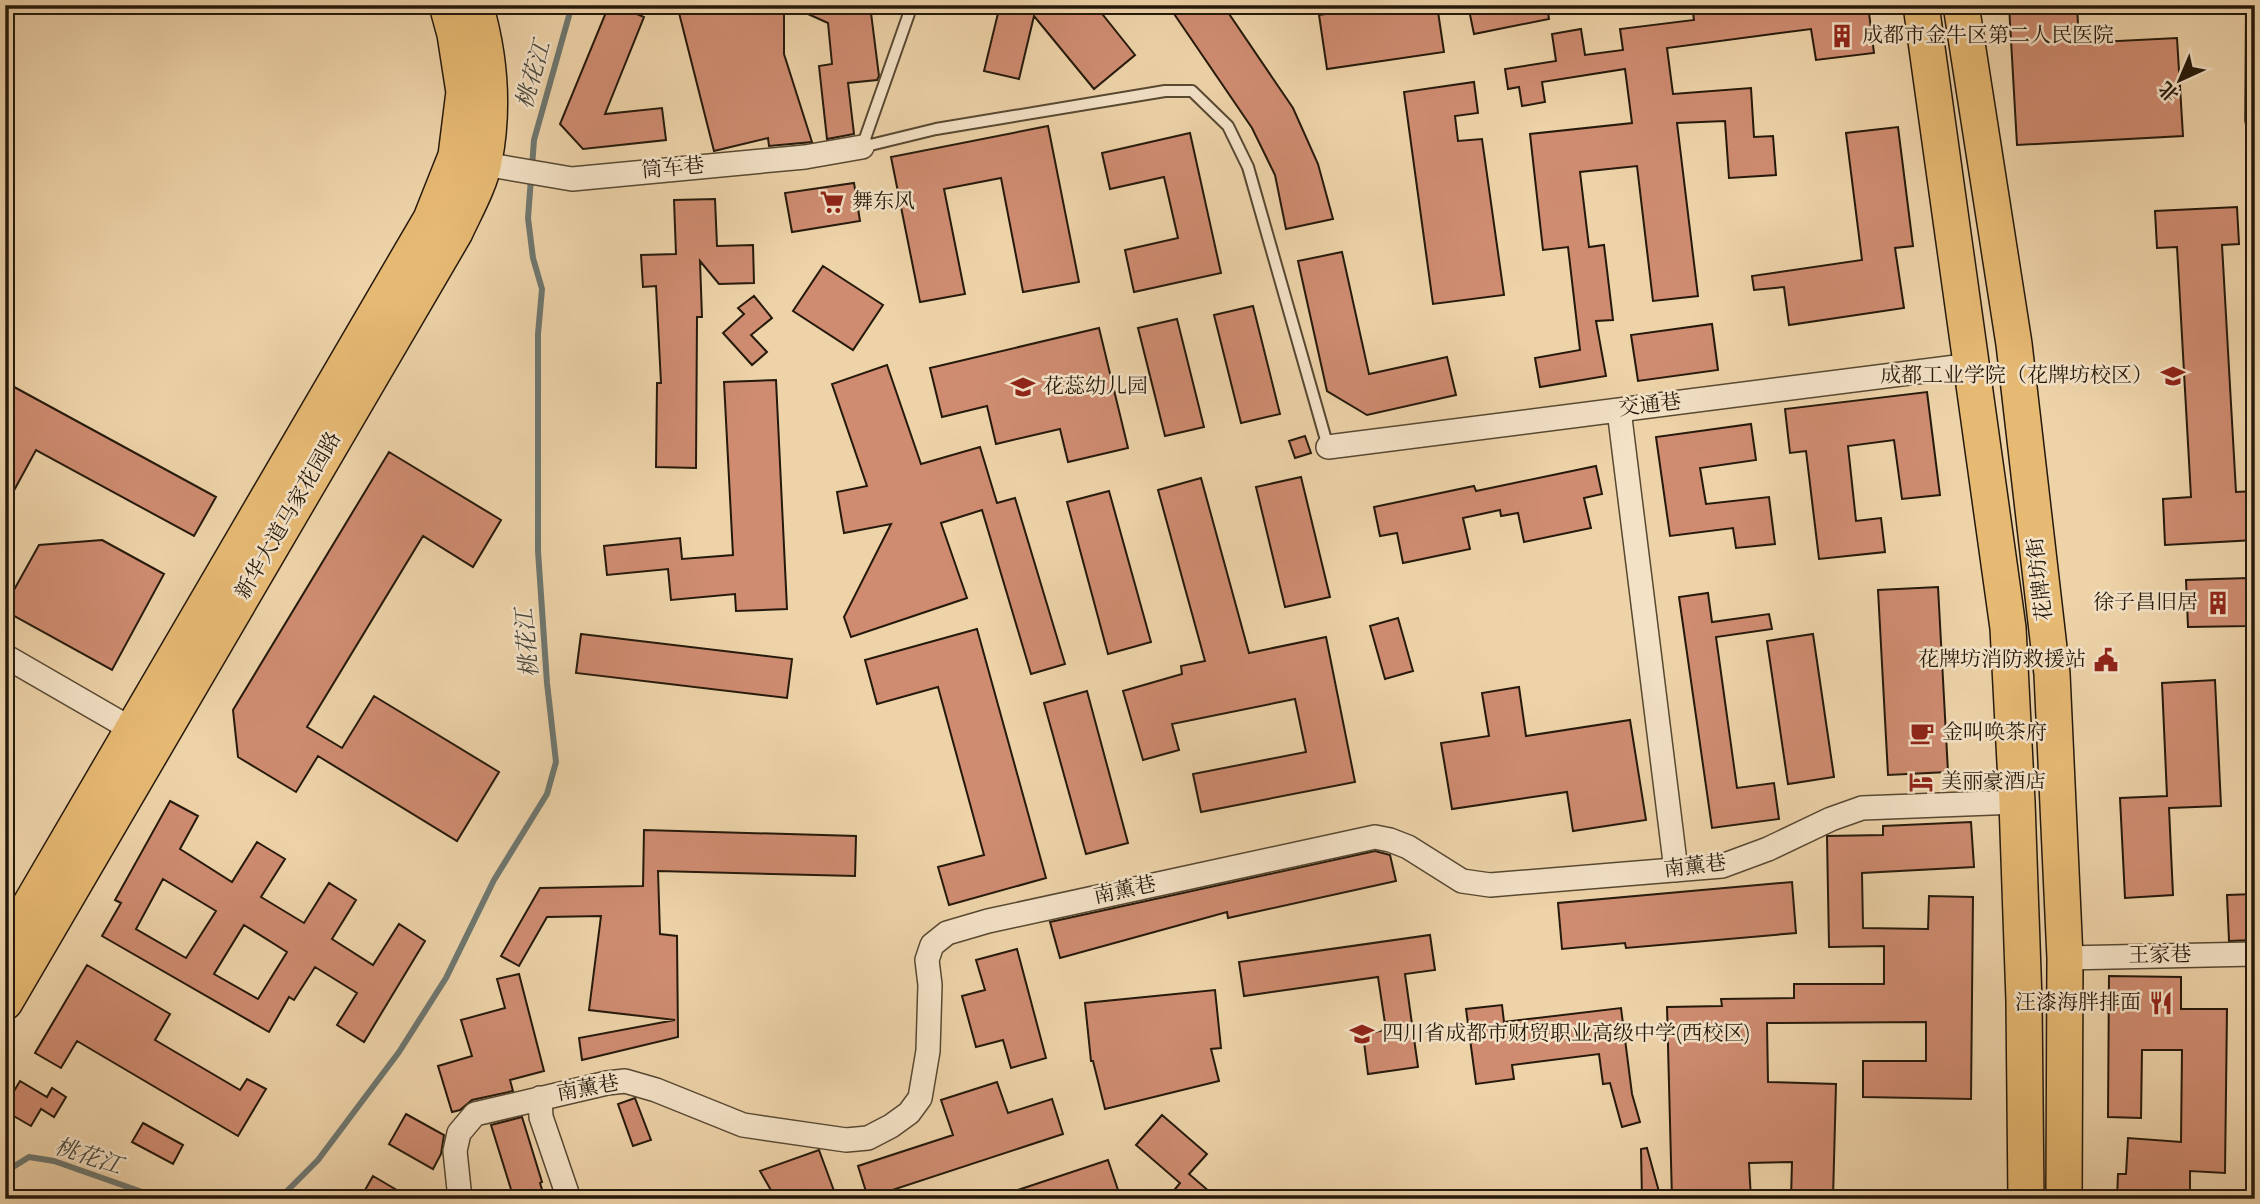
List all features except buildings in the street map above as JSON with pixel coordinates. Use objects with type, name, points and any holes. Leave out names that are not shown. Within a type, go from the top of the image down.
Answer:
[{"type":"main road","name":"新华大道马家花园路","points":[[5,948],[431,219],[456,156],[464,92],[455,34],[447,5]]},
{"type":"main road","name":"新华大道马家花园路","points":[[5,1002],[455,232],[484,164],[491,90],[481,25],[475,5]]},
{"type":"main road","name":"花牌坊街","points":[[1921,5],[2008,628],[2024,1001],[2026,1199]]},
{"type":"main road","name":"花牌坊街","points":[[1961,5],[2014,344],[2052,674],[2065,958],[2064,1199]]},
{"type":"street","name":"筒车巷","points":[[484,164],[572,179],[805,157],[862,147]]},
{"type":"street","name":"交通巷","points":[[1328,447],[1972,365]]},
{"type":"street","points":[[1619,410],[1675,870]]},
{"type":"street","points":[[5,656],[133,730]]},
{"type":"street","name":"南薰巷","points":[[460,1199],[455,1151],[458,1133],[475,1114],[625,1080],[743,1125],[846,1140],[868,1138],[891,1126],[909,1113],[919,1098],[928,1051],[930,985],[927,960],[932,945],[947,933],[988,921],[1375,837],[1408,847],[1462,881],[1490,886],[1722,866],[1862,808],[2017,802]]},
{"type":"street","name":"王家巷","points":[[2065,958],[2255,954]]},
{"type":"street","points":[[540,1098],[541,1117],[569,1199]]},
{"type":"lane","points":[[862,147],[912,5]]},
{"type":"lane","points":[[2252,5],[2251,120],[2255,137]]},
{"type":"lane","points":[[862,147],[950,127],[1165,91],[1192,91],[1228,126],[1248,167],[1328,447]]},
{"type":"waterway","name":"桃花江","points":[[532,167],[534,140],[572,5]]},
{"type":"waterway","name":"桃花江","points":[[275,1199],[282,1196],[318,1160],[399,1052],[446,978],[494,880],[547,794],[556,762],[547,683],[538,551],[538,334],[542,289],[533,258],[528,218],[531,178]]},
{"type":"waterway","name":"桃花江","points":[[5,1172],[29,1157],[54,1161],[162,1199]]},
{"type":"place","name":"成都市金牛区第二人民医院","points":[[1842,36]]},
{"type":"place","name":"舞东风","points":[[832,202]]},
{"type":"place","name":"成都工业学院（花牌坊校区）","points":[[2173,376]]},
{"type":"place","name":"花蕊幼儿园","points":[[1023,387]]},
{"type":"place","name":"徐子昌旧居","points":[[2218,603]]},
{"type":"place","name":"花牌坊消防救援站","points":[[2106,660]]},
{"type":"place","name":"金叫唤茶府","points":[[1922,733]]},
{"type":"place","name":"美丽豪酒店","points":[[1921,782]]},
{"type":"place","name":"汪漆海胖排面","points":[[2161,1003]]},
{"type":"place","name":"四川省成都市财贸职业高级中学(西校区)","points":[[1362,1034]]}]
